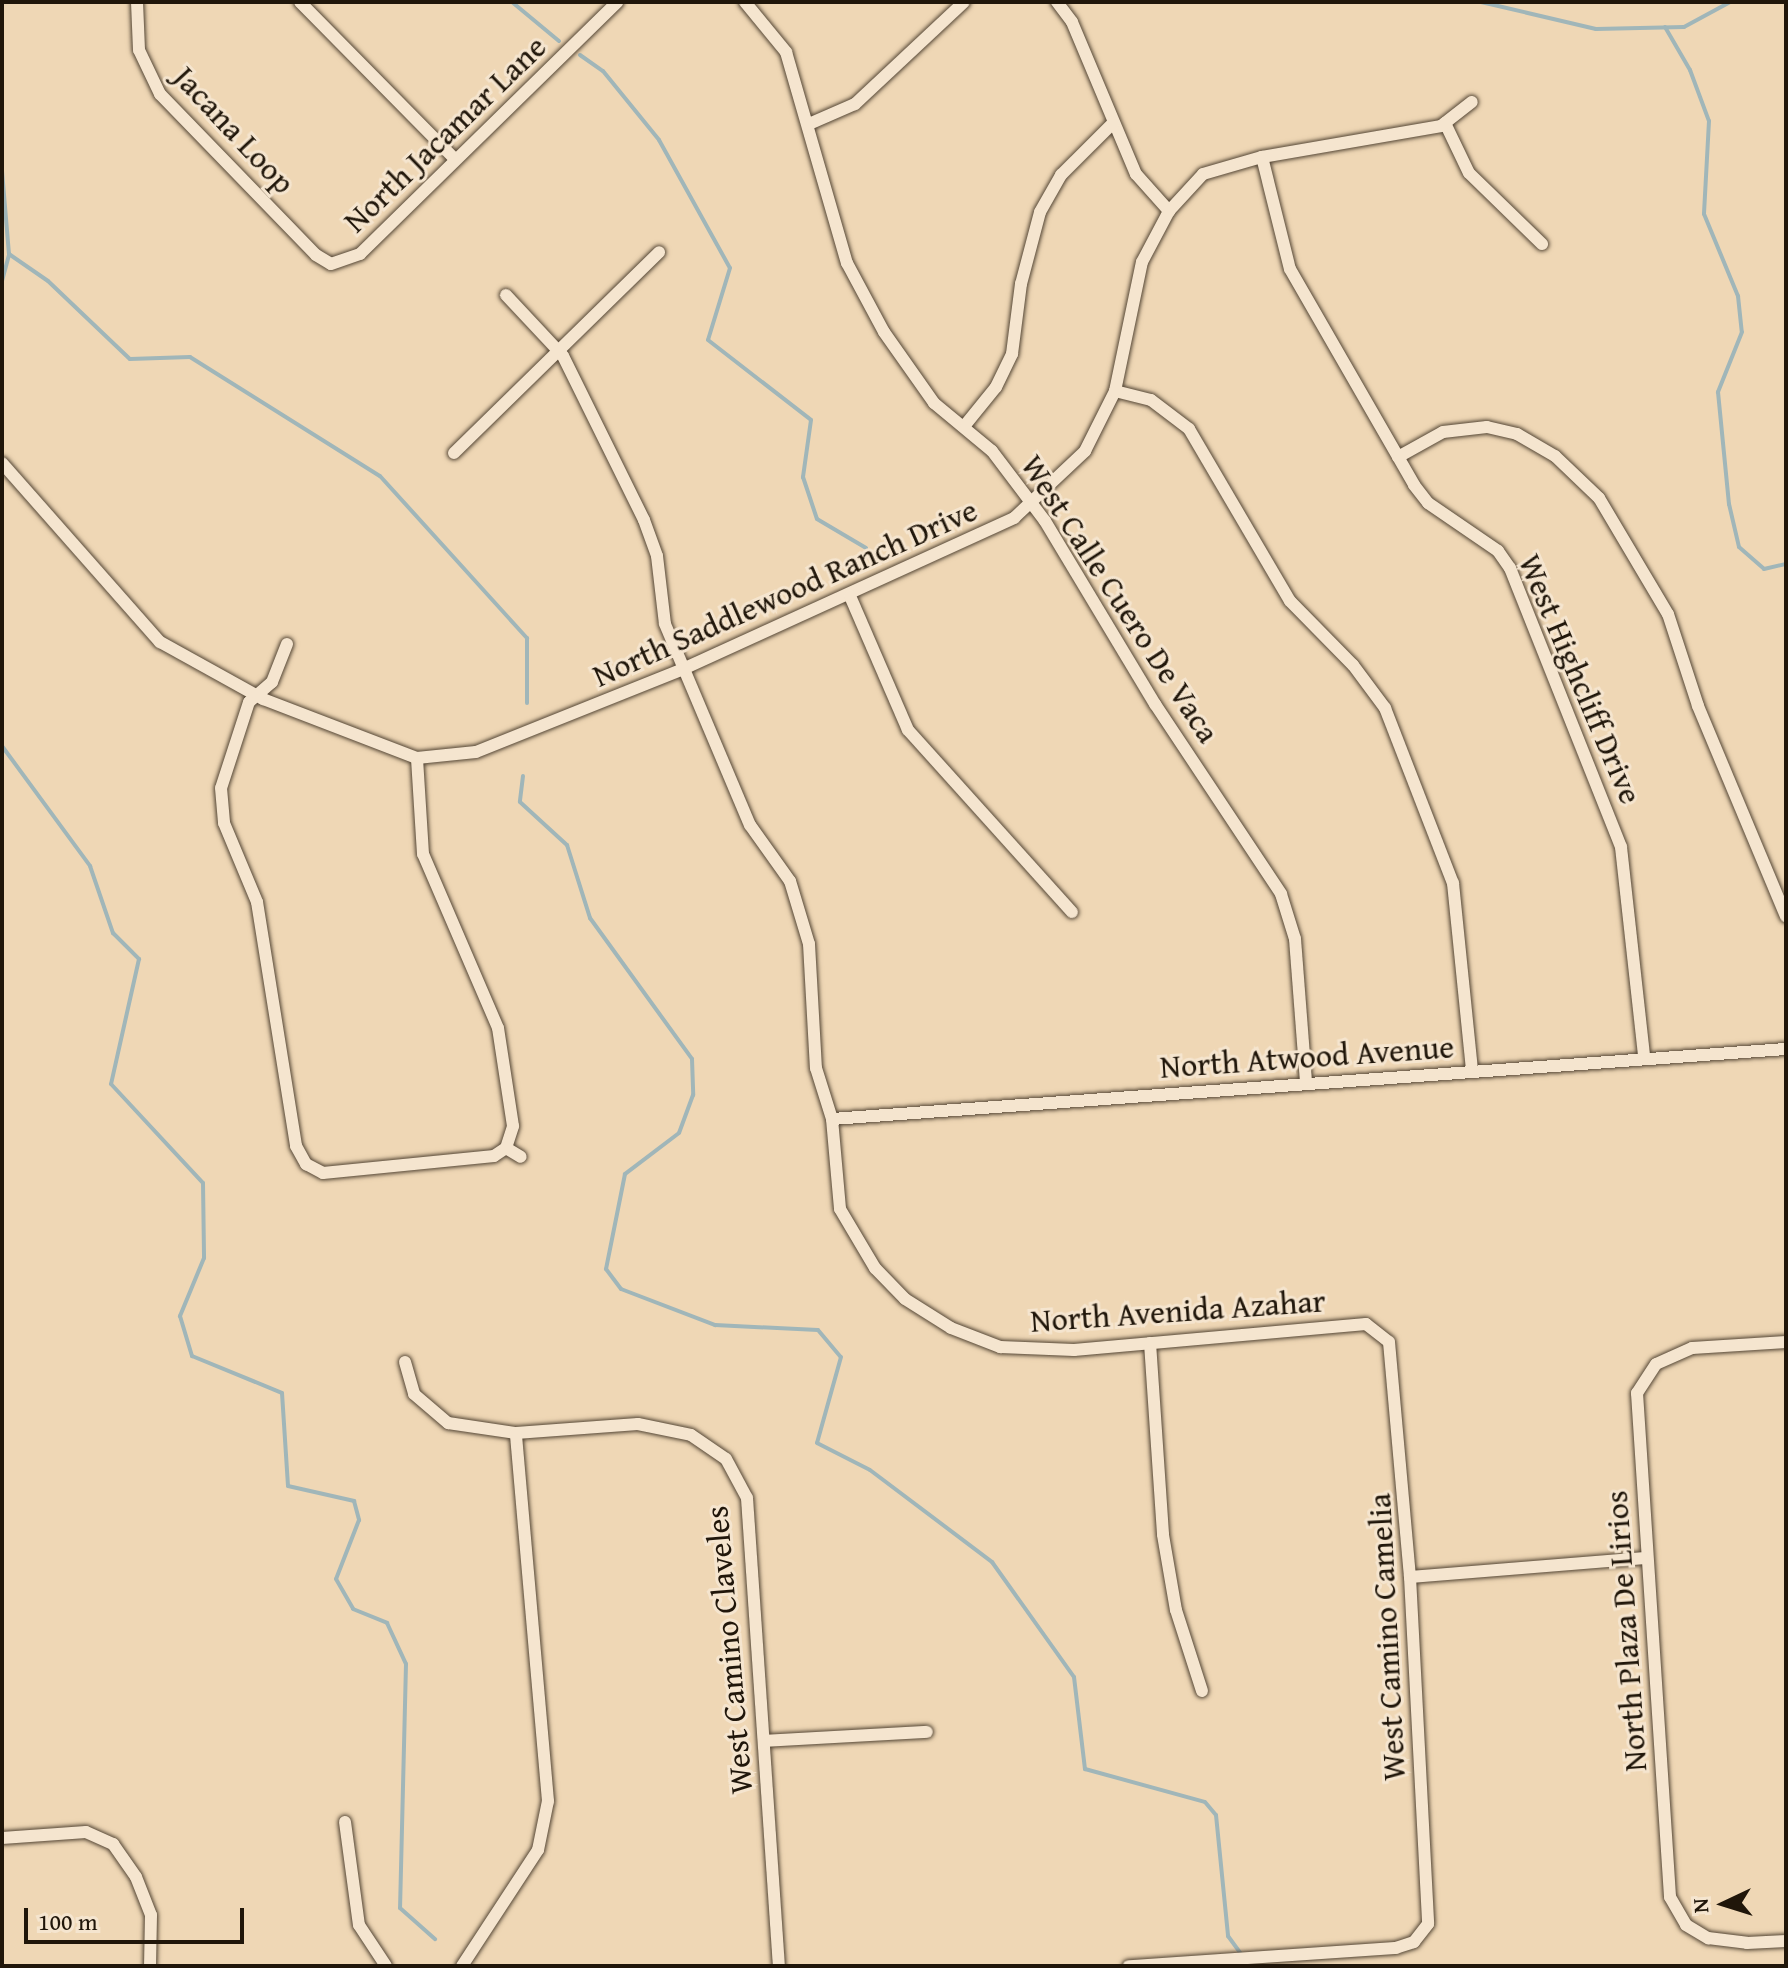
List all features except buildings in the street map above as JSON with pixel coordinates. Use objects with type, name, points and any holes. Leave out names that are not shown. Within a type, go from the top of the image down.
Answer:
[{"type":"street","name":"Jacana Loop","points":[[137,2],[139,50],[160,94],[316,255],[339,264]]},
{"type":"street","points":[[300,2],[455,159]]},
{"type":"street","name":"North Jacamar Lane","points":[[339,264],[360,254],[617,2]]},
{"type":"street","name":"West Calle Cuero De Vaca","points":[[745,2],[786,52],[847,263],[884,332],[934,403],[966,424],[1032,504],[1281,894],[1295,939],[1306,1083]]},
{"type":"street","points":[[809,124],[855,104],[964,2]]},
{"type":"street","points":[[1057,2],[1072,22],[1136,174],[1169,211]]},
{"type":"street","name":"North Saddlewood Ranch Drive","points":[[2,463],[160,642],[256,695],[417,758],[476,752],[522,737],[850,596],[972,541],[1032,504],[1085,451],[1115,391],[1142,262],[1169,211],[1203,174],[1262,157],[1445,123],[1472,102]]},
{"type":"street","points":[[966,424],[996,387],[1012,354],[1021,284],[1040,212],[1061,175],[1113,123]]},
{"type":"street","points":[[1445,123],[1469,173],[1542,244]]},
{"type":"street","name":"West Highcliff Drive","points":[[1262,157],[1290,269],[1398,457],[1428,503],[1498,551],[1553,672],[1621,847],[1644,1057]]},
{"type":"street","points":[[454,453],[659,252]]},
{"type":"street","points":[[506,295],[560,352],[644,520],[657,556],[665,624],[683,669],[750,825],[790,881],[809,944],[816,1068],[832,1119]]},
{"type":"street","points":[[1115,391],[1151,400],[1189,429],[1290,601],[1353,665],[1385,708],[1453,883],[1472,1071]]},
{"type":"street","points":[[1398,457],[1443,432],[1487,427],[1517,434],[1555,456],[1599,498],[1668,614],[1698,706],[1786,916]]},
{"type":"street","points":[[850,596],[908,730],[1072,912]]},
{"type":"street","points":[[287,644],[272,682],[249,702],[227,761],[221,788],[224,823],[257,902],[296,1146],[303,1170],[338,1173],[502,1151],[521,1157]]},
{"type":"street","points":[[417,758],[423,854],[498,1028],[513,1126],[502,1151]]},
{"type":"street","name":"North Atwood Avenue","points":[[832,1119],[1644,1057],[1786,1049]]},
{"type":"street","name":"North Avenida Azahar","points":[[832,1119],[840,1209],[875,1268],[905,1299],[951,1328],[1000,1347],[1074,1350],[1366,1324],[1384,1330]]},
{"type":"street","name":"West Camino Camelia","points":[[1384,1330],[1395,1364],[1410,1577],[1429,1914],[1421,1936]]},
{"type":"street","name":"North Plaza De Lirios","points":[[1786,1342],[1692,1348],[1656,1364],[1637,1393],[1645,1558],[1670,1897],[1686,1925],[1708,1938],[1747,1943],[1786,1941]]},
{"type":"street","points":[[1150,1343],[1163,1535],[1176,1610],[1202,1691]]},
{"type":"street","name":"West Camino Claveles","points":[[405,1362],[414,1394],[448,1423],[516,1433],[638,1424],[691,1435],[726,1459],[747,1498],[779,1966]]},
{"type":"street","points":[[462,1966],[538,1850],[548,1801],[516,1433]]},
{"type":"street","points":[[1410,1577],[1645,1558]]},
{"type":"street","points":[[764,1741],[927,1732]]},
{"type":"street","points":[[345,1822],[359,1925],[386,1966]]},
{"type":"street","points":[[2,1838],[86,1832],[113,1844],[136,1877],[151,1915],[150,1966]]},
{"type":"street","points":[[1129,1966],[1396,1948],[1421,1936],[1435,1944]]},
{"type":"waterway","points":[[512,2],[559,41]]},
{"type":"waterway","points":[[1481,2],[1596,29],[1684,27],[1730,2]]},
{"type":"waterway","points":[[1665,27],[1690,70],[1709,121],[1704,214],[1738,296],[1742,332],[1718,392],[1729,504],[1739,547],[1764,569],[1786,564]]},
{"type":"waterway","points":[[580,55],[603,71],[659,140],[730,268],[708,340],[811,420],[803,477],[817,519],[866,548]]},
{"type":"waterway","points":[[2,171],[9,254],[48,281],[130,359],[190,357],[380,476],[527,638],[527,703]]},
{"type":"waterway","points":[[2,281],[9,254]]},
{"type":"waterway","points":[[2,746],[90,866],[113,933],[139,959],[111,1084],[203,1183],[204,1258],[180,1316],[192,1356],[282,1393],[288,1486],[354,1501],[359,1520],[336,1579],[353,1609],[387,1623],[406,1664],[400,1908],[435,1939]]},
{"type":"waterway","points":[[523,776],[520,802],[567,845],[590,918],[692,1059],[693,1095],[679,1133],[625,1174],[606,1269],[621,1289],[715,1325],[818,1330],[841,1357],[817,1443],[870,1470],[992,1562],[1074,1677],[1085,1769],[1205,1802],[1216,1815],[1228,1936],[1242,1955]]}]
